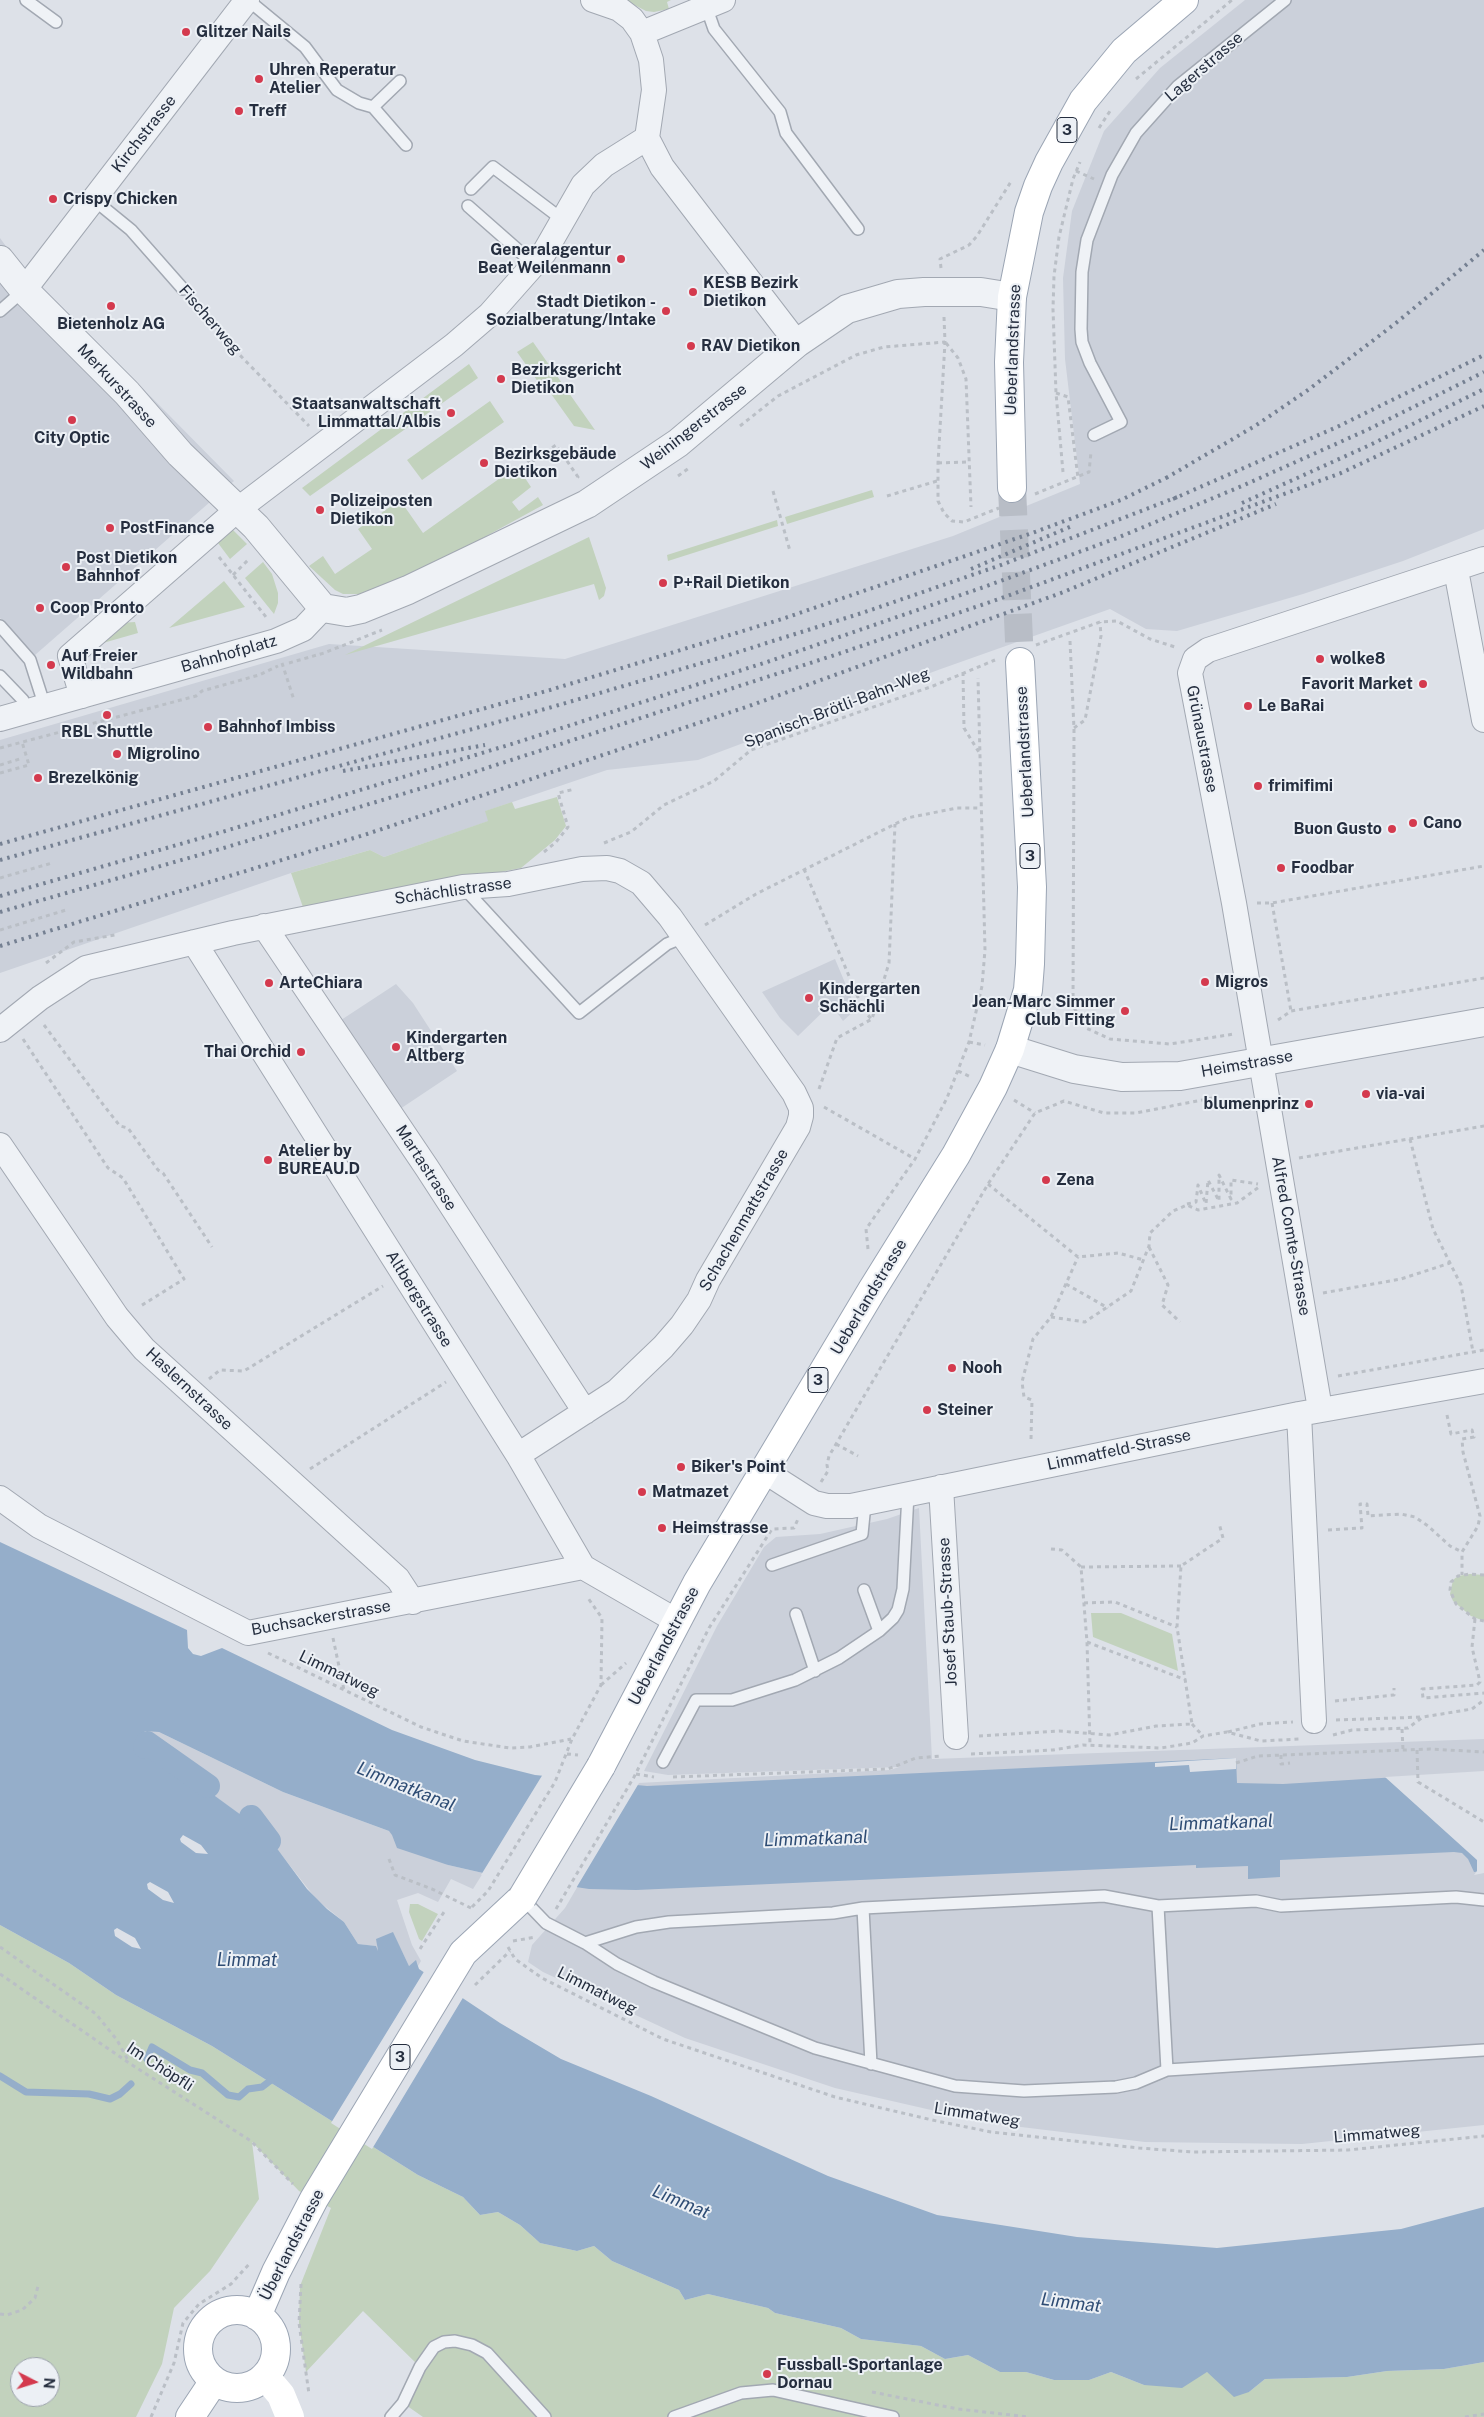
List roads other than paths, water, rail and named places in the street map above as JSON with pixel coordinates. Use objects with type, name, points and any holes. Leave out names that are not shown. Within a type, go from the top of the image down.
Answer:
[{"type":"main road","name":"Ueberlandstrasse","points":[[1012,488],[1010,362],[1012,297],[1029,212],[1038,186],[1049,162],[1083,101],[1124,51],[1184,0]]},
{"type":"main road","name":"Ueberlandstrasse","points":[[328,2175],[463,1953],[522,1898],[601,1766],[675,1620],[956,1154],[993,1087],[1010,1049],[1028,990],[1030,964],[1031,878],[1020,662]]},
{"type":"main road","name":"Überlandstrasse","points":[[257,2316],[276,2272],[328,2175]]},
{"type":"main road","name":"Überlandstrasse","points":[[214,2381],[203,2370],[198,2356],[198,2341],[204,2327],[215,2317],[229,2310],[243,2310],[257,2316],[268,2325],[274,2337],[276,2351],[273,2364],[265,2376]]},
{"type":"main road","points":[[190,2417],[214,2381],[224,2386],[240,2388],[256,2383],[265,2376],[281,2395],[300,2410]]},
{"type":"street","name":"Kirchstrasse","points":[[24,290],[248,0]]},
{"type":"street","points":[[593,0],[619,9],[632,19],[642,33],[652,60],[654,90],[647,138],[662,167],[797,342]]},
{"type":"street","points":[[642,33],[714,3]]},
{"type":"street","points":[[82,696],[70,656],[237,510],[454,345],[490,314],[535,264],[583,185],[604,165],[647,138]]},
{"type":"street","name":"Merkurstrasse","points":[[0,260],[24,290],[127,393],[180,454],[237,510]]},
{"type":"street","name":"Weiningerstrasse","points":[[323,608],[347,612],[361,610],[408,590],[587,504],[678,443],[797,342],[847,309],[898,294],[942,290],[981,292],[1012,297]]},
{"type":"street","points":[[237,510],[269,542],[323,608]]},
{"type":"street","points":[[1484,560],[1456,570],[1484,720]]},
{"type":"street","name":"Grünaustrasse","points":[[1260,1063],[1234,903],[1190,673],[1195,659],[1208,650],[1456,570]]},
{"type":"street","name":"Bahnhofplatz","points":[[15,712],[82,696],[250,650],[291,635],[313,621],[323,608]]},
{"type":"street","name":"Schächlistrasse","points":[[194,942],[264,926],[463,887],[508,884],[582,869],[607,868],[631,876],[649,890],[684,938]]},
{"type":"street","name":"Martastrasse","points":[[264,926],[427,1168],[585,1412]]},
{"type":"street","name":"Schachenmattstrasse","points":[[518,1455],[617,1391],[682,1325],[699,1300],[708,1280],[798,1127],[807,1105],[794,1093],[684,938]]},
{"type":"street","points":[[4,1020],[31,1006],[86,968],[194,942]]},
{"type":"street","name":"Altbergstrasse","points":[[194,942],[518,1455],[583,1567],[675,1620]]},
{"type":"street","name":"Heimstrasse","points":[[1010,1049],[1074,1069],[1122,1077],[1180,1076],[1484,1022]]},
{"type":"street","name":"Alfred Comte-Strasse","points":[[1260,1063],[1310,1411],[1313,1732]]},
{"type":"street","name":"Haslernstrasse","points":[[0,1145],[120,1320],[144,1349],[398,1579],[413,1602]]},
{"type":"street","name":"Limmatfeld-Strasse","points":[[764,1471],[809,1501],[835,1507],[865,1504],[1310,1411],[1484,1381]]},
{"type":"street","name":"Josef Staub-Strasse","points":[[941,1487],[955,1749]]},
{"type":"street","name":"Buchsackerstrasse","points":[[0,1498],[39,1526],[248,1634],[583,1567]]},
{"type":"lane","points":[[26,0],[56,22]]},
{"type":"lane","points":[[248,0],[305,47],[337,90],[373,107],[406,145]]},
{"type":"lane","name":"Lagerstrasse","points":[[1094,435],[1121,422],[1090,364],[1082,342],[1081,329],[1082,272],[1087,240],[1112,176],[1136,132],[1178,86],[1284,0]]},
{"type":"lane","points":[[714,3],[714,29],[780,112],[786,133],[858,229]]},
{"type":"lane","points":[[373,107],[400,81]]},
{"type":"lane","points":[[471,189],[493,168],[562,220]]},
{"type":"lane","name":"Fischerweg","points":[[94,199],[131,230],[183,289]]},
{"type":"lane","points":[[468,206],[535,264]]},
{"type":"lane","name":"Kirchstrasse","points":[[0,311],[24,290]]},
{"type":"lane","points":[[0,626],[30,660],[15,712]]},
{"type":"lane","points":[[0,676],[23,700],[15,712]]},
{"type":"lane","points":[[463,887],[579,1013],[667,944],[684,938]]},
{"type":"lane","points":[[662,1762],[696,1700],[740,1698],[774,1688],[815,1671],[879,1631],[893,1618],[901,1600],[908,1494]]},
{"type":"lane","points":[[772,1565],[862,1534],[865,1504]]},
{"type":"lane","points":[[864,1590],[879,1631]]},
{"type":"lane","points":[[796,1614],[815,1671]]},
{"type":"lane","points":[[585,1943],[657,1923],[833,1913],[863,1908],[1104,1896],[1158,1906],[1259,1901],[1280,1906],[1456,1897],[1484,1900]]},
{"type":"lane","points":[[522,1898],[541,1919],[585,1943],[617,1964],[654,1982],[801,2042],[871,2064],[955,2086],[1024,2091],[1126,2085],[1167,2070],[1484,2050]]},
{"type":"lane","points":[[1158,1906],[1167,2070]]},
{"type":"lane","points":[[863,1908],[871,2064]]},
{"type":"lane","points":[[391,2417],[403,2403],[420,2367],[434,2347],[444,2342],[455,2341],[472,2345],[487,2353],[545,2417]]},
{"type":"lane","points":[[674,2417],[741,2393],[759,2390],[773,2390],[893,2417]]},
{"type":"water","name":"Limmat","points":[[0,1542],[187,1630],[188,1648],[193,1654],[201,1656],[222,1648],[392,1730],[475,1760],[535,1775],[647,1786],[1236,1758],[1237,1783],[1283,1784],[1480,1772],[1484,1871],[1474,1872],[1468,1859],[1462,1853],[1454,1852],[1280,1860],[1280,1877],[1248,1879],[1248,1866],[1196,1868],[1196,1865],[636,1890],[589,1889],[483,1873],[448,1865],[397,1848],[389,1831],[283,1792],[159,1732],[145,1731],[138,1740],[248,1820],[252,1827],[267,1842],[270,1839],[307,1889],[327,1909],[344,1922],[358,1944],[376,1946],[378,1951],[376,1939],[393,1932],[409,1966],[416,1960],[419,1969],[500,2023],[561,2059],[651,2096],[828,2176],[937,2215],[1077,2237],[1217,2248],[1401,2229],[1484,2207],[1484,2362],[1444,2369],[1387,2371],[1347,2377],[1265,2379],[1249,2392],[1234,2397],[1207,2372],[1182,2388],[1144,2385],[1111,2372],[1089,2380],[1054,2380],[1026,2372],[1000,2372],[968,2355],[945,2359],[921,2346],[861,2339],[841,2328],[775,2313],[768,2308],[708,2294],[685,2300],[679,2290],[612,2261],[594,2246],[577,2251],[540,2243],[520,2225],[498,2212],[480,2215],[463,2197],[418,2175],[212,2046],[116,1995],[69,1963],[0,1925]],"holes":[[[183,1835],[201,1845],[208,1854],[196,1853],[181,1842],[180,1839]],[[150,1882],[168,1892],[174,1903],[163,1900],[148,1889],[147,1884]],[[117,1928],[135,1938],[141,1949],[132,1947],[115,1936],[114,1930]]]},
{"type":"waterway","points":[[145,1747],[147,1743],[208,1786]]},
{"type":"waterway","points":[[251,1817],[269,1841]]},
{"type":"waterway","points":[[147,2059],[152,2047],[190,2070],[202,2073],[228,2095],[239,2097],[248,2089],[262,2087],[275,2077]]},
{"type":"waterway","points":[[0,2076],[26,2092],[89,2094],[110,2099],[120,2094],[131,2084]]},
{"type":"tunnel","points":[[1012,488],[1020,662]]},
{"type":"railway","points":[[1166,478],[1255,426],[1308,390],[1396,323],[1484,250]]},
{"type":"railway","points":[[1173,499],[1337,427],[1484,355]]},
{"type":"railway","points":[[0,896],[222,832],[515,743],[767,662],[984,587],[1117,538],[1242,486],[1367,430],[1484,372]]},
{"type":"railway","points":[[1242,503],[1370,445],[1484,389]]},
{"type":"railway","points":[[0,912],[227,847],[462,776],[841,653],[999,599],[1341,473],[1484,406]]},
{"type":"railway","points":[[0,844],[550,690],[782,619],[1035,532],[1121,500],[1172,475]]},
{"type":"railway","points":[[0,860],[552,707],[719,658],[865,612],[1001,565],[1180,496]]},
{"type":"railway","points":[[0,946],[367,834],[752,705],[1061,593],[1276,504]]},
{"type":"railway","points":[[971,569],[1072,526]]},
{"type":"railway","points":[[343,771],[485,745]]},
{"type":"place","name":"Glitzer Nails","points":[[186,32]]},
{"type":"place","name":"Uhren Reperatur Atelier","points":[[259,79]]},
{"type":"place","name":"Treff","points":[[239,111]]},
{"type":"place","name":"Crispy Chicken","points":[[53,199]]},
{"type":"place","name":"Generalagentur Beat Weilenmann","points":[[621,259]]},
{"type":"place","name":"KESB Bezirk Dietikon","points":[[693,292]]},
{"type":"place","name":"Bietenholz AG","points":[[111,306]]},
{"type":"place","name":"Stadt Dietikon - Sozialberatung/Intake","points":[[666,311]]},
{"type":"place","name":"RAV Dietikon","points":[[691,346]]},
{"type":"place","name":"Bezirksgericht Dietikon","points":[[501,379]]},
{"type":"place","name":"Staatsanwaltschaft Limmattal/Albis","points":[[451,413]]},
{"type":"place","name":"City Optic","points":[[72,420]]},
{"type":"place","name":"Bezirksgebäude Dietikon","points":[[484,463]]},
{"type":"place","name":"Polizeiposten Dietikon","points":[[320,510]]},
{"type":"place","name":"PostFinance","points":[[110,528]]},
{"type":"place","name":"Post Dietikon Bahnhof","points":[[66,567]]},
{"type":"place","name":"P+Rail Dietikon","points":[[663,583]]},
{"type":"place","name":"Coop Pronto","points":[[40,608]]},
{"type":"place","name":"wolke8","points":[[1320,659]]},
{"type":"place","name":"Auf Freier Wildbahn","points":[[51,665]]},
{"type":"place","name":"Favorit Market","points":[[1423,684]]},
{"type":"place","name":"Le BaRai","points":[[1248,706]]},
{"type":"place","name":"RBL Shuttle","points":[[107,715]]},
{"type":"place","name":"Bahnhof Imbiss","points":[[208,727]]},
{"type":"place","name":"Migrolino","points":[[117,754]]},
{"type":"place","name":"Brezelkönig","points":[[38,778]]},
{"type":"place","name":"frimifimi","points":[[1258,786]]},
{"type":"place","name":"Cano","points":[[1413,823]]},
{"type":"place","name":"Buon Gusto","points":[[1392,829]]},
{"type":"place","name":"Foodbar","points":[[1281,868]]},
{"type":"place","name":"Migros","points":[[1205,982]]},
{"type":"place","name":"ArteChiara","points":[[269,983]]},
{"type":"place","name":"Kindergarten Schächli","points":[[809,998]]},
{"type":"place","name":"Jean-Marc Simmer Club Fitting","points":[[1125,1011]]},
{"type":"place","name":"Kindergarten Altberg","points":[[396,1047]]},
{"type":"place","name":"Thai Orchid","points":[[301,1052]]},
{"type":"place","name":"via-vai","points":[[1366,1094]]},
{"type":"place","name":"blumenprinz","points":[[1309,1104]]},
{"type":"place","name":"Atelier by BUREAU.D","points":[[268,1160]]},
{"type":"place","name":"Zena","points":[[1046,1180]]},
{"type":"place","name":"Nooh","points":[[952,1368]]},
{"type":"place","name":"Steiner","points":[[927,1410]]},
{"type":"place","name":"Biker's Point","points":[[681,1467]]},
{"type":"place","name":"Matmazet","points":[[642,1492]]},
{"type":"place","name":"Heimstrasse","points":[[662,1528]]},
{"type":"place","name":"Fussball-Sportanlage Dornau","points":[[767,2374]]},
{"type":"water label","name":"Limmatkanal","points":[[406,1787]]},
{"type":"water label","name":"Limmatkanal","points":[[1221,1823]]},
{"type":"water label","name":"Limmatkanal","points":[[816,1839]]}]
